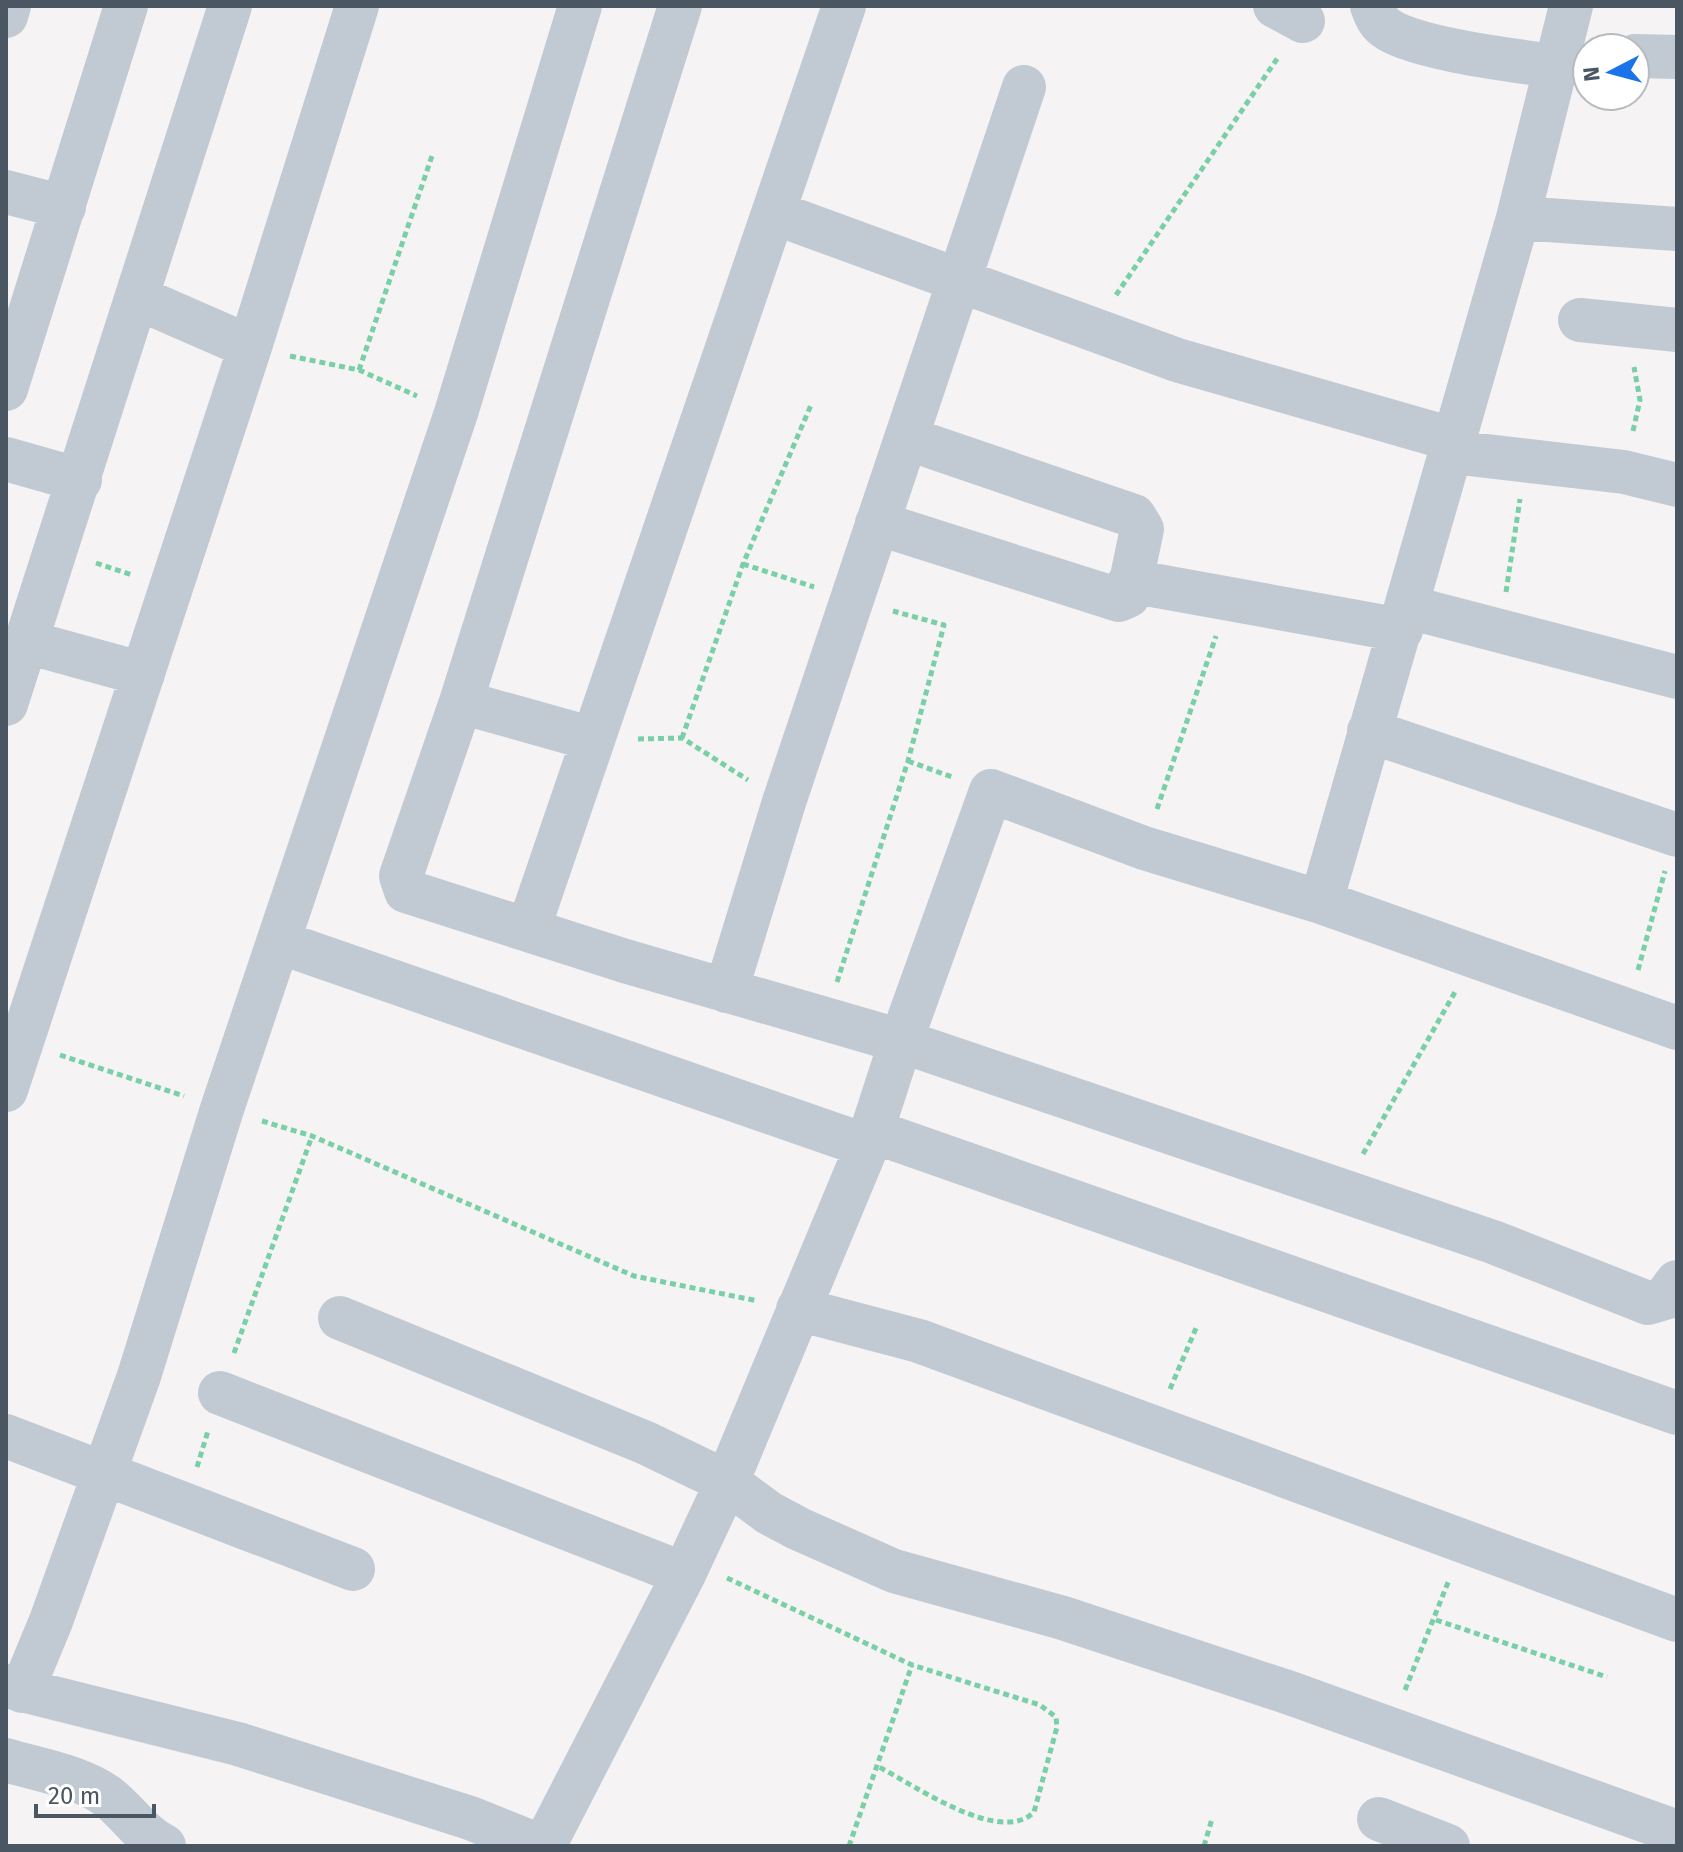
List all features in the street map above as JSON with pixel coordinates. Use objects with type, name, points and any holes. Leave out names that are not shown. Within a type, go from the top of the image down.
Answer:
[{"type":"street","points":[[6,16],[9,6]]},
{"type":"street","points":[[6,389],[126,6]]},
{"type":"street","points":[[6,704],[230,6]]},
{"type":"street","points":[[6,1090],[250,347],[357,6]]},
{"type":"street","points":[[580,6],[456,413],[222,1109],[139,1376],[104,1474],[14,1689],[238,1744],[470,1818],[542,1846],[687,1568],[727,1482],[870,1138],[901,1041],[991,791],[1144,848],[1321,902],[1474,959],[1677,1028]]},
{"type":"street","points":[[680,6],[461,702],[401,881],[411,894],[901,1041],[1341,1193],[1493,1242],[1648,1303],[1665,1298],[1677,1282]]},
{"type":"street","points":[[528,930],[844,6]]},
{"type":"street","points":[[1372,6],[1377,20],[1403,37],[1499,59],[1569,59]]},
{"type":"street","points":[[1321,902],[1518,218],[1569,59],[1571,6]]},
{"type":"street","points":[[1651,56],[1677,57]]},
{"type":"street","points":[[726,991],[784,802],[1024,87]]},
{"type":"street","points":[[6,192],[64,207]]},
{"type":"street","points":[[775,213],[1177,360],[1454,446],[1624,472],[1677,485]]},
{"type":"street","points":[[1518,218],[1677,229]]},
{"type":"street","points":[[138,298],[250,347]]},
{"type":"street","points":[[1580,320],[1656,328]]},
{"type":"street","points":[[877,523],[1119,600],[1128,596],[1142,529],[1134,516],[906,438]]},
{"type":"street","points":[[6,459],[80,480]]},
{"type":"street","points":[[1130,581],[1229,598],[1500,632],[1677,677]]},
{"type":"street","points":[[27,642],[143,674]]},
{"type":"street","points":[[461,702],[593,739]]},
{"type":"street","points":[[1369,731],[1676,834]]},
{"type":"street","points":[[279,942],[870,1138],[1677,1413]]},
{"type":"street","points":[[798,1309],[919,1341],[1677,1620]]},
{"type":"street","points":[[340,1318],[631,1437],[727,1482],[769,1513],[799,1529],[894,1571],[1063,1618],[1389,1728],[1677,1832]]},
{"type":"street","points":[[220,1393],[687,1568]]},
{"type":"street","points":[[6,1436],[353,1569]]},
{"type":"street","points":[[6,1760],[89,1786],[113,1801],[141,1832],[164,1846]]},
{"type":"street","points":[[1379,1819],[1448,1846]]},
{"type":"path","points":[[1092,329],[1289,14]]},
{"type":"path","points":[[359,370],[433,153]]},
{"type":"path","points":[[1624,472],[1640,400],[1634,367],[1656,328]]},
{"type":"path","points":[[250,347],[359,370],[456,413]]},
{"type":"path","points":[[784,802],[682,738],[743,564],[811,405]]},
{"type":"path","points":[[1500,632],[1526,459]]},
{"type":"path","points":[[56,551],[171,588]]},
{"type":"path","points":[[743,564],[944,625],[908,761],[823,1019]]},
{"type":"path","points":[[1144,848],[1229,598]]},
{"type":"path","points":[[1627,1013],[1676,834]]},
{"type":"path","points":[[1341,1193],[1474,959]]},
{"type":"path","points":[[21,1042],[312,1136],[634,1276],[798,1309]]},
{"type":"path","points":[[185,1504],[220,1393],[312,1136]]},
{"type":"path","points":[[1153,1426],[1197,1326]]},
{"type":"path","points":[[687,1568],[912,1665],[1040,1705],[1056,1717],[1057,1727],[1034,1812],[1026,1820],[1012,1823],[980,1820],[879,1767]]},
{"type":"path","points":[[1389,1728],[1436,1620],[1607,1677]]},
{"type":"path","points":[[849,1846],[912,1665]]},
{"type":"path","points":[[1204,1846],[1212,1819]]}]
